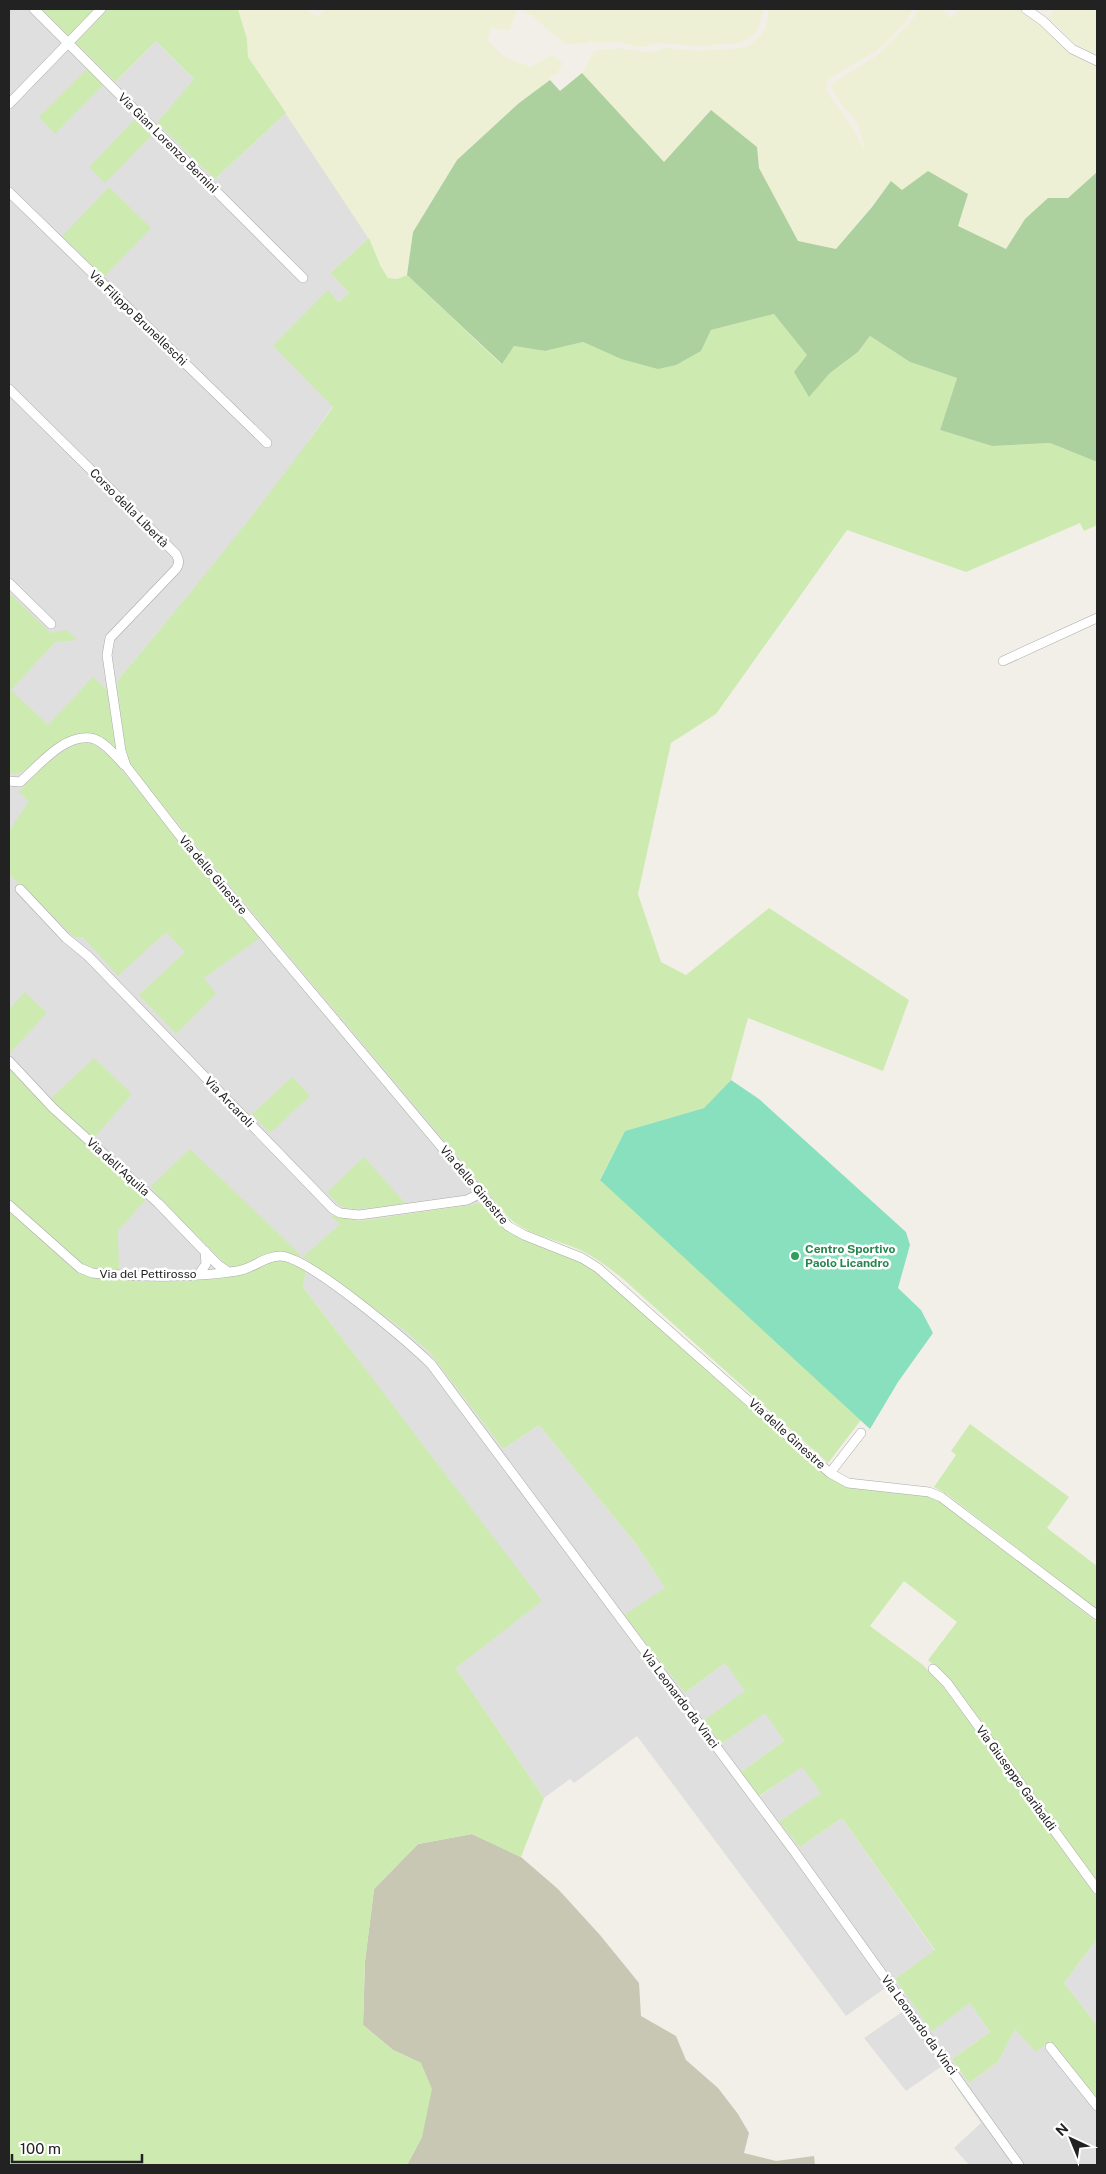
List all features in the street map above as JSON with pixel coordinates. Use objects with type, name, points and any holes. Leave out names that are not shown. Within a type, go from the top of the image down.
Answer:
[{"type":"street","name":"Via Gian Lorenzo Bernini","points":[[34,9],[303,278]]},
{"type":"street","points":[[9,104],[101,9]]},
{"type":"street","points":[[1026,9],[1043,21],[1072,50],[1097,61]]},
{"type":"street","name":"Via Filippo Brunelleschi","points":[[9,192],[267,443]]},
{"type":"street","name":"Corso della Libertà","points":[[9,389],[176,554],[178,559],[179,564],[176,569],[110,638],[106,655],[112,687]]},
{"type":"street","points":[[9,583],[51,624]]},
{"type":"street","points":[[1003,661],[1097,618]]},
{"type":"street","name":"Via delle Ginestre","points":[[112,687],[121,751],[126,766],[177,832],[480,1193],[516,1232],[582,1258],[620,1285],[830,1473],[848,1483],[929,1492],[941,1497],[1097,1616]]},
{"type":"street","points":[[9,781],[20,782],[54,751],[74,740],[92,738],[126,766]]},
{"type":"street","name":"Via Arcaroli","points":[[20,888],[66,938],[94,963],[332,1209],[340,1213],[359,1215],[466,1200],[480,1193]]},
{"type":"street","name":"Via dell'Aquila","points":[[9,1061],[53,1108],[158,1203],[217,1264],[228,1272]]},
{"type":"street","name":"Via del Pettirosso","points":[[9,1206],[80,1268],[92,1273],[198,1274],[228,1272],[244,1270],[267,1258],[281,1256],[306,1265]]},
{"type":"street","points":[[198,1274],[206,1264],[205,1251]]},
{"type":"street","name":"Via Leonardo da Vinci","points":[[306,1265],[386,1322],[431,1364],[794,1851],[1019,2165]]},
{"type":"street","points":[[830,1473],[861,1433]]},
{"type":"street","name":"Via Giuseppe Garibaldi","points":[[933,1669],[947,1683],[1097,1889]]},
{"type":"street","points":[[1050,2046],[1097,2106]]},
{"type":"shaded area","points":[[9,9],[41,9],[115,82],[156,41],[194,79],[215,179],[286,113],[369,238],[330,273],[349,293],[339,302],[328,291],[333,406],[299,455],[215,564],[117,681],[131,768],[496,1201],[486,1207],[482,1203],[360,1221],[332,1215],[340,1224],[304,1257],[404,1330],[430,1353],[503,1449],[539,1425],[636,1544],[665,1588],[685,1693],[725,1663],[746,1692],[704,1720],[721,1744],[765,1712],[784,1741],[741,1772],[760,1796],[802,1766],[822,1793],[780,1822],[800,1847],[842,1818],[935,1951],[895,1979],[932,2030],[970,2003],[990,2032],[952,2059],[969,2083],[998,2062],[1015,2028],[1049,2041],[1097,2099],[1097,2165],[969,2165],[954,2148],[981,2123],[942,2066],[906,2091],[864,2038],[902,2012],[885,1988],[846,2016],[637,1736],[574,1783],[570,1779],[544,1798],[456,1668],[541,1601],[303,1287],[306,1270],[119,1278],[9,1208]]},
{"type":"shaded area","points":[[238,9],[303,9],[318,16],[325,9],[517,9],[509,31],[492,27],[487,40],[504,57],[531,67],[551,55],[563,63],[556,75],[551,75],[550,80],[519,103],[457,160],[413,232],[407,275],[397,279],[388,278],[381,267],[371,242],[248,57],[247,39]]},
{"type":"shaded area","points":[[523,9],[764,9],[757,31],[749,39],[739,43],[697,46],[661,43],[640,47],[617,42],[592,43],[591,39],[587,43],[566,44]]},
{"type":"shaded area","points":[[769,9],[911,9],[912,11],[905,23],[876,51],[827,80],[827,92],[853,128],[866,153],[857,123],[836,97],[831,86],[836,81],[879,54],[909,23],[918,12],[917,9],[942,9],[950,18],[961,9],[1021,9],[1045,28],[1067,51],[1097,67],[1097,172],[1067,198],[1025,219],[1006,249],[958,226],[968,194],[902,191],[891,182],[836,249],[798,241],[759,168],[757,147],[710,110],[664,162],[582,73],[594,51],[618,48],[651,53],[664,48],[697,51],[742,48],[751,44],[761,35],[766,26]]},
{"type":"shaded area","points":[[1056,9],[1097,9],[1097,56],[1072,42],[1048,17]]},
{"type":"shaded area","points":[[472,1834],[521,1857],[558,1889],[600,1935],[639,1983],[641,2016],[676,2036],[686,2060],[718,2088],[738,2114],[749,2133],[744,2153],[776,2161],[814,2156],[815,2165],[407,2165],[422,2137],[421,2063],[393,2050],[363,2025],[365,1961],[374,1889],[418,1844]]},
{"type":"shaded area","points":[[1097,1939],[1097,2025],[1064,1983]]},
{"type":"green space","points":[[41,9],[98,9],[69,37]]},
{"type":"green space","points":[[105,9],[238,9],[247,39],[248,57],[286,113],[215,179],[157,123],[194,79],[156,41],[115,82],[73,41]]},
{"type":"green space","points":[[88,68],[104,84],[55,134],[39,117]]},
{"type":"green space","points":[[582,73],[664,162],[711,110],[757,147],[759,168],[798,241],[836,249],[872,207],[891,181],[902,190],[928,171],[968,194],[958,226],[1006,249],[1025,219],[1048,198],[1068,198],[1097,172],[1097,462],[1050,443],[992,446],[940,430],[957,378],[910,362],[870,336],[858,352],[830,373],[809,397],[794,372],[807,355],[774,314],[711,330],[701,351],[676,365],[658,369],[621,359],[583,342],[545,351],[514,346],[502,364],[407,275],[413,232],[457,160],[519,103],[550,80],[560,91]]},
{"type":"green space","points":[[135,119],[152,135],[105,183],[89,167]]},
{"type":"green space","points":[[109,187],[151,228],[104,277],[62,236]]},
{"type":"green space","points":[[369,238],[381,267],[388,278],[397,279],[407,275],[501,364],[514,346],[545,351],[583,342],[621,359],[701,351],[711,330],[774,314],[808,355],[809,396],[830,373],[858,352],[870,336],[910,362],[957,378],[940,430],[992,446],[1050,443],[1097,462],[1097,525],[1084,531],[1080,523],[966,572],[847,530],[716,714],[671,743],[638,894],[661,962],[686,975],[769,908],[909,1000],[883,1071],[748,1018],[731,1080],[704,1108],[625,1131],[600,1179],[861,1420],[828,1463],[612,1270],[586,1253],[525,1229],[509,1218],[131,768],[124,751],[117,681],[255,512],[333,407],[273,346],[328,290],[339,302],[349,293],[330,273]]},
{"type":"green space","points":[[9,593],[51,633],[67,630],[77,640],[55,642],[11,690],[48,725],[93,677],[110,693],[115,749],[91,736],[72,737],[62,742],[24,770],[16,774],[9,773]]},
{"type":"green space","points":[[81,743],[91,743],[111,757],[260,938],[204,978],[216,994],[176,1034],[139,995],[185,952],[166,932],[118,976],[83,937],[74,937],[9,874],[9,831],[29,801],[19,792],[39,770],[55,757]]},
{"type":"green space","points":[[25,992],[47,1013],[9,1054],[9,1009]]},
{"type":"green space","points":[[94,1058],[132,1094],[94,1138],[50,1099]]},
{"type":"green space","points":[[9,1066],[148,1197],[118,1231],[119,1271],[98,1270],[81,1265],[9,1202]]},
{"type":"green space","points":[[292,1077],[310,1096],[270,1133],[252,1114]]},
{"type":"green space","name":"Centro Sportivo Paolo Licandro","points":[[731,1080],[759,1099],[906,1232],[910,1245],[898,1288],[921,1310],[933,1333],[898,1382],[870,1429],[600,1180],[625,1131],[704,1108]]},
{"type":"green space","points":[[190,1149],[303,1257],[278,1252],[243,1267],[229,1266],[224,1263],[156,1194],[151,1186]]},
{"type":"green space","points":[[364,1157],[405,1203],[354,1209],[341,1206],[332,1198],[327,1192]]},
{"type":"green space","points":[[482,1203],[511,1234],[580,1260],[595,1271],[830,1478],[848,1487],[929,1495],[939,1500],[1097,1622],[1097,1884],[950,1681],[928,1660],[957,1622],[904,1581],[870,1626],[923,1665],[942,1685],[1097,1896],[1097,1939],[1064,1983],[1097,2025],[1097,2099],[1050,2041],[1036,2052],[1015,2029],[998,2062],[969,2083],[952,2059],[990,2032],[970,2003],[932,2031],[895,1979],[935,1950],[842,1818],[800,1847],[779,1822],[821,1793],[802,1767],[759,1796],[741,1772],[784,1741],[765,1713],[721,1744],[704,1720],[745,1691],[725,1663],[685,1693],[624,1615],[665,1588],[636,1544],[539,1425],[503,1449],[430,1353],[404,1330],[303,1257],[340,1224],[330,1215],[360,1221]]},
{"type":"green space","points":[[9,1208],[76,1268],[224,1277],[276,1260],[285,1261],[306,1270],[303,1287],[542,1601],[456,1668],[544,1798],[521,1857],[472,1834],[418,1844],[374,1889],[365,1961],[363,2025],[393,2050],[421,2063],[432,2089],[422,2137],[407,2165],[9,2165]]},
{"type":"green space","points":[[970,1424],[1069,1497],[1047,1528],[1097,1566],[1097,1610],[948,1495],[934,1487],[956,1455],[951,1451]]},
{"type":"place","name":"Centro Sportivo Paolo Licandro","points":[[795,1256]]}]
